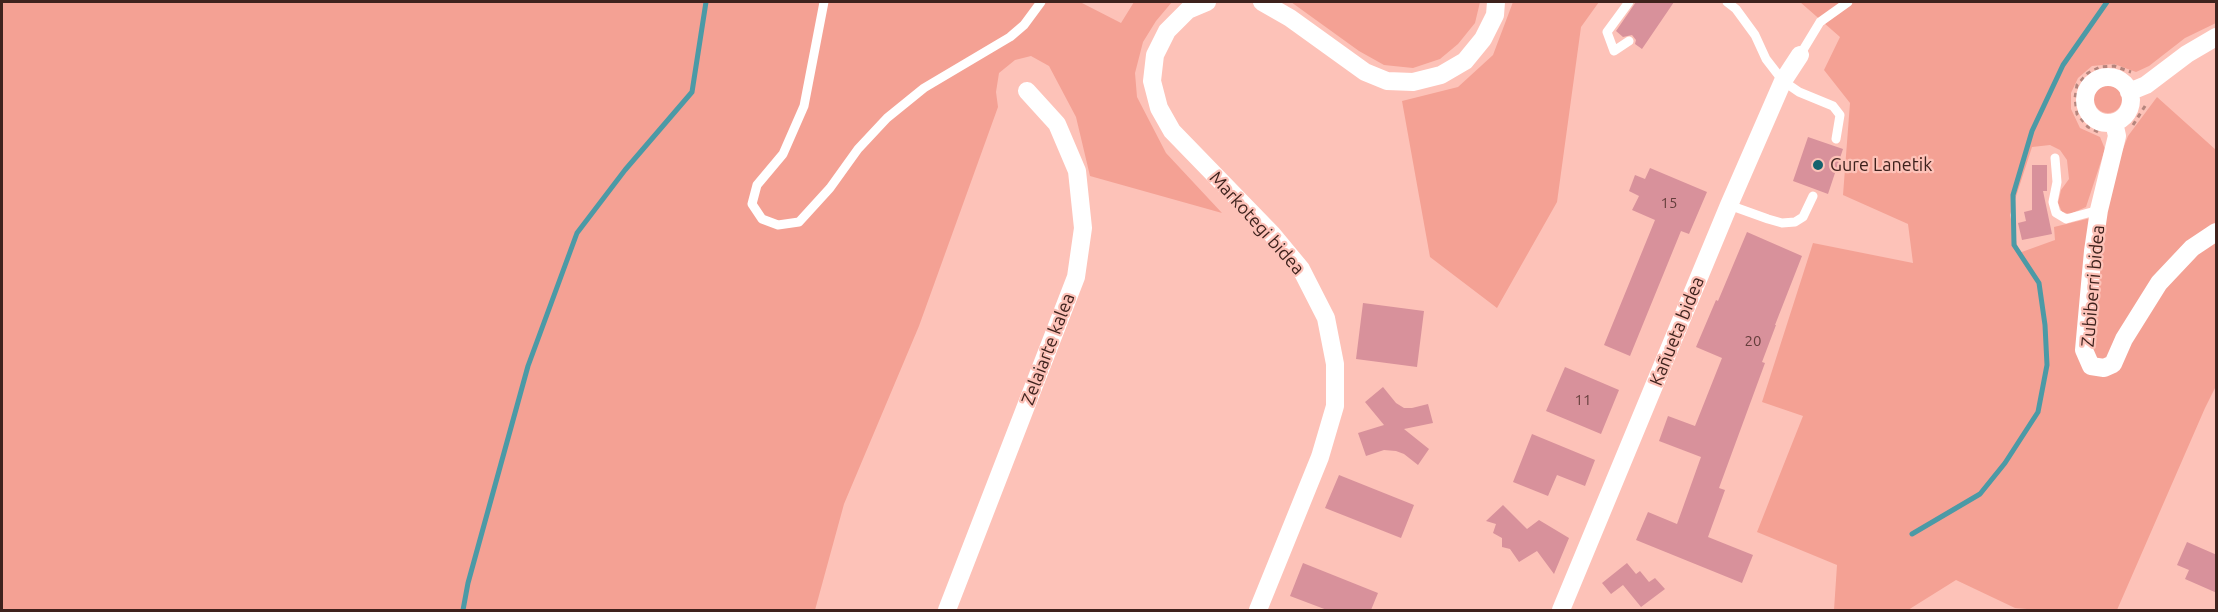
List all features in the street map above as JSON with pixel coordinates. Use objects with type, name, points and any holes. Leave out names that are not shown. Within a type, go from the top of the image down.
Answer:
[{"type":"street","name":"Markotegi bidea","points":[[1207,2],[1188,10],[1167,31],[1155,56],[1152,81],[1159,108],[1172,130],[1272,234],[1301,268],[1326,318],[1335,364],[1335,406],[1320,458],[1258,610]]},
{"type":"street","points":[[1262,2],[1290,18],[1365,72],[1387,81],[1413,82],[1441,75],[1465,61],[1483,39],[1495,15],[1496,2]]},
{"type":"street","points":[[2129,92],[2146,85],[2187,54],[2217,37]]},
{"type":"street","name":"Kañueta bidea","points":[[1561,610],[1729,205],[1783,81],[1800,55]]},
{"type":"street","points":[[2109,77],[2122,81],[2129,92],[2132,99],[2131,107],[2127,114],[2114,122],[2104,123],[2091,116],[2087,109],[2086,93],[2094,81],[2109,77]]},
{"type":"street","name":"Zelaiarte kalea","points":[[947,610],[1076,277],[1083,228],[1077,171],[1058,123],[1027,91]]},
{"type":"street","name":"Zubiberri bidea","points":[[2114,122],[2117,136],[2099,210],[2084,350],[2091,366],[2104,368],[2113,364],[2124,339],[2159,284],[2192,248],[2217,232]]},
{"type":"lane","points":[[824,2],[804,106],[783,154],[757,185],[752,204],[762,219],[778,225],[799,222],[830,188],[858,149],[887,118],[924,88],[1010,38],[1024,25],[1041,2]]},
{"type":"lane","points":[[1629,2],[1607,32],[1614,51],[1629,41]]},
{"type":"lane","points":[[1727,2],[1736,9],[1755,35],[1766,59],[1783,81],[1814,99],[1833,106],[1840,116],[1836,139]]},
{"type":"lane","points":[[1800,55],[1820,22],[1848,2]]},
{"type":"lane","points":[[2055,158],[2057,182],[2053,202],[2056,213],[2066,219],[2099,210]]},
{"type":"lane","points":[[1729,205],[1782,223],[1795,222],[1803,218],[1813,196]]},
{"type":"shaded area","points":[[2,2],[1080,2],[1121,23],[1134,2],[1172,2],[1156,21],[1143,42],[1135,73],[1137,97],[1166,153],[1222,213],[1090,176],[1076,117],[1049,66],[1031,56],[1015,60],[999,73],[996,92],[998,107],[919,326],[844,504],[815,610],[2,610]]},
{"type":"shaded area","points":[[1291,2],[1480,2],[1475,23],[1458,44],[1440,59],[1413,68],[1384,65],[1359,51]]},
{"type":"shaded area","points":[[1513,2],[1599,2],[1581,27],[1557,202],[1497,308],[1430,257],[1402,101],[1458,87],[1493,55]]},
{"type":"shaded area","points":[[1800,2],[2216,2],[2216,23],[2185,38],[2149,66],[2136,72],[2114,64],[2092,66],[2078,78],[2071,93],[2071,109],[2080,128],[2100,137],[2105,149],[2086,207],[2070,214],[2062,212],[2058,203],[2061,190],[2069,179],[2067,160],[2060,150],[2050,145],[2032,147],[2010,215],[2019,253],[2055,240],[2054,227],[2103,215],[2114,172],[2128,136],[2157,97],[2216,150],[2216,386],[2117,610],[2015,608],[1956,580],[1908,610],[1834,610],[1837,565],[1757,532],[1803,416],[1762,402],[1813,243],[1913,263],[1908,224],[1843,195],[1850,103],[1824,70],[1840,37]]},
{"type":"shaded area","points":[[2108,85],[2118,89],[2122,99],[2118,109],[2108,113],[2098,109],[2094,99],[2098,89]]},
{"type":"building","points":[[1636,2],[1674,2],[1642,49],[1635,44],[1636,40],[1632,35],[1623,37],[1616,31]]},
{"type":"building","name":"Gure Lanetik","points":[[1808,137],[1843,149],[1828,194],[1793,181]]},
{"type":"building","points":[[2032,165],[2047,165],[2047,191],[2043,191],[2052,234],[2022,240],[2018,223],[2026,221],[2024,212],[2032,210]]},
{"type":"building","points":[[1650,168],[1707,192],[1689,234],[1681,231],[1630,356],[1604,345],[1655,220],[1632,210],[1639,196],[1629,191],[1635,175],[1645,179]]},
{"type":"building","points":[[1747,232],[1802,256],[1775,325],[1762,362],[1765,363],[1719,488],[1725,490],[1708,537],[1753,555],[1742,583],[1636,540],[1648,512],[1677,524],[1701,457],[1659,441],[1668,416],[1695,426],[1722,358],[1696,347]]},
{"type":"building","points":[[1363,303],[1424,311],[1417,367],[1356,359]]},
{"type":"building","points":[[1565,367],[1619,390],[1601,434],[1546,411]]},
{"type":"building","points":[[1383,387],[1396,403],[1404,408],[1428,404],[1433,423],[1404,429],[1429,449],[1418,465],[1396,451],[1384,450],[1366,456],[1358,433],[1384,425],[1365,402]]},
{"type":"building","points":[[1532,434],[1595,460],[1585,486],[1557,475],[1548,496],[1513,482]]},
{"type":"building","points":[[1339,475],[1414,505],[1401,538],[1325,508]]},
{"type":"building","points":[[1503,505],[1527,529],[1539,520],[1569,538],[1554,574],[1537,551],[1519,562],[1510,549],[1502,547],[1502,538],[1493,533],[1496,524],[1486,521]]},
{"type":"building","points":[[2187,542],[2217,555],[2217,593],[2185,579],[2189,570],[2177,565]]},
{"type":"building","points":[[1303,563],[1378,593],[1371,610],[1327,610],[1290,596]]},
{"type":"building","points":[[1627,563],[1636,574],[1640,571],[1649,582],[1655,578],[1665,589],[1641,607],[1623,585],[1611,594],[1602,583]]},
{"type":"waterway","points":[[463,610],[468,583],[528,366],[577,233],[625,170],[692,92],[706,2]]},
{"type":"waterway","points":[[1912,534],[1980,494],[2005,463],[2038,412],[2047,365],[2045,325],[2039,283],[2014,245],[2013,195],[2032,131],[2063,65],[2107,2]]},
{"type":"place","name":"Gure Lanetik","points":[[1818,165]]}]
